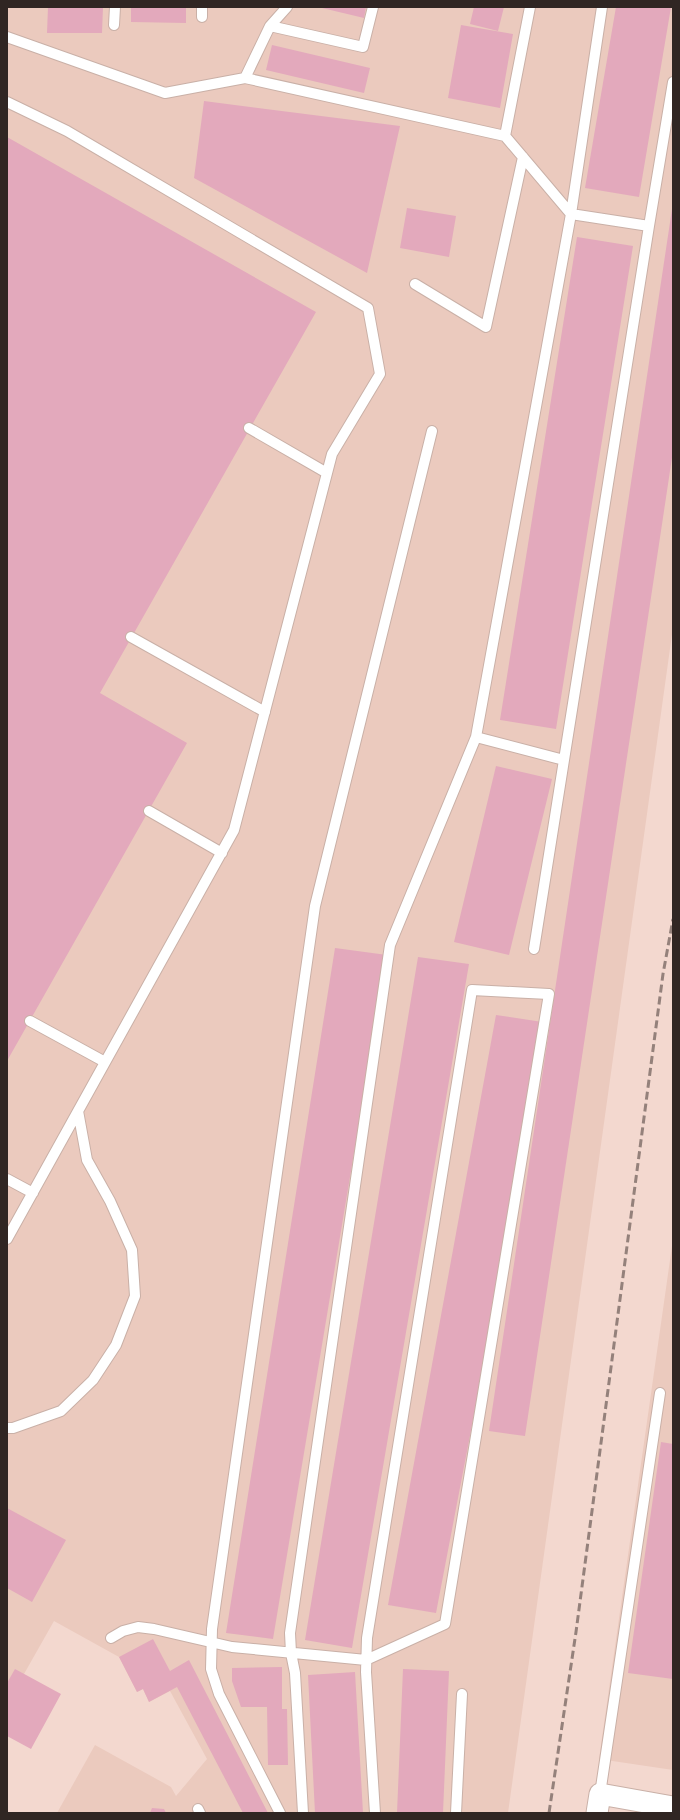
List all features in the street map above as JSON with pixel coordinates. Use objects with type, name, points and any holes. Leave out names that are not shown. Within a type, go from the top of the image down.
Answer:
[{"type":"street","points":[[598,1803],[673,1807]]},
{"type":"lane","points":[[114,25],[115,7]]},
{"type":"lane","points":[[245,78],[270,26],[287,7]]},
{"type":"lane","points":[[270,26],[363,47],[373,7]]},
{"type":"lane","points":[[505,136],[530,7]]},
{"type":"lane","points":[[303,1813],[295,1673],[291,1653],[290,1633],[390,945],[476,736],[571,214],[602,7]]},
{"type":"lane","points":[[7,37],[165,94],[245,78],[505,136],[571,214],[649,226]]},
{"type":"lane","points":[[534,949],[673,82]]},
{"type":"lane","points":[[7,102],[67,131],[368,308],[380,374],[332,454],[234,830],[7,1239]]},
{"type":"lane","points":[[415,284],[486,327],[523,157]]},
{"type":"lane","points":[[250,428],[327,473]]},
{"type":"lane","points":[[280,1813],[219,1694],[211,1669],[212,1628],[314,906],[432,431]]},
{"type":"lane","points":[[131,637],[265,712]]},
{"type":"lane","points":[[476,736],[564,760]]},
{"type":"lane","points":[[149,810],[222,853]]},
{"type":"lane","points":[[111,1638],[123,1631],[138,1628],[154,1629],[232,1647],[366,1660],[445,1624],[549,994],[472,990],[367,1638],[366,1660],[375,1813]]},
{"type":"lane","points":[[30,1021],[105,1062]]},
{"type":"lane","points":[[7,1428],[13,1428],[61,1410],[93,1380],[116,1345],[135,1296],[132,1250],[110,1201],[87,1160],[78,1111]]},
{"type":"lane","points":[[7,1179],[33,1193]]},
{"type":"lane","points":[[598,1803],[660,1393]]},
{"type":"lane","points":[[456,1813],[462,1694]]},
{"type":"shaded area","points":[[7,7],[673,7],[673,627],[508,1813],[57,1813],[95,1745],[171,1787],[176,1796],[207,1759],[170,1691],[149,1702],[143,1689],[137,1692],[119,1657],[54,1621],[7,1704]]},
{"type":"shaded area","points":[[673,1239],[673,1770],[599,1759]]},
{"type":"building","points":[[48,7],[103,7],[102,33],[47,33]]},
{"type":"building","points":[[131,7],[186,7],[186,23],[131,22]]},
{"type":"building","points":[[318,7],[366,7],[364,18]]},
{"type":"building","points":[[474,7],[504,7],[498,31],[470,24]]},
{"type":"building","points":[[616,7],[671,7],[639,197],[585,188]]},
{"type":"building","points":[[461,25],[513,34],[500,108],[448,98]]},
{"type":"building","points":[[272,45],[370,68],[364,93],[266,70]]},
{"type":"building","points":[[204,101],[400,126],[367,273],[194,178]]},
{"type":"building","points":[[7,137],[316,312],[100,693],[187,743],[7,1061]]},
{"type":"building","points":[[407,208],[456,216],[449,257],[400,248]]},
{"type":"building","points":[[672,209],[673,451],[525,1436],[489,1431]]},
{"type":"building","points":[[577,237],[633,246],[556,729],[500,720]]},
{"type":"building","points":[[496,766],[552,779],[509,955],[454,942]]},
{"type":"building","points":[[335,948],[387,955],[273,1639],[226,1633]]},
{"type":"building","points":[[418,957],[469,964],[352,1648],[305,1640]]},
{"type":"building","points":[[496,1015],[549,1023],[436,1613],[388,1605]]},
{"type":"building","points":[[661,1442],[673,1444],[673,1679],[628,1673]]},
{"type":"building","points":[[7,1508],[66,1540],[32,1602],[7,1588]]},
{"type":"building","points":[[153,1639],[170,1671],[189,1660],[268,1813],[243,1813],[177,1687],[149,1702],[143,1689],[137,1692],[119,1657]]},
{"type":"building","points":[[282,1667],[282,1709],[287,1709],[288,1765],[268,1765],[267,1707],[241,1707],[232,1681],[232,1668]]},
{"type":"building","points":[[15,1669],[61,1694],[31,1749],[7,1736],[7,1683]]},
{"type":"building","points":[[403,1669],[449,1671],[443,1813],[397,1813]]},
{"type":"building","points":[[355,1672],[363,1813],[315,1813],[308,1675]]},
{"type":"building","points":[[152,1808],[164,1809],[166,1813],[150,1813]]},
{"type":"railway","points":[[549,1813],[576,1632],[663,974],[673,919]]}]
